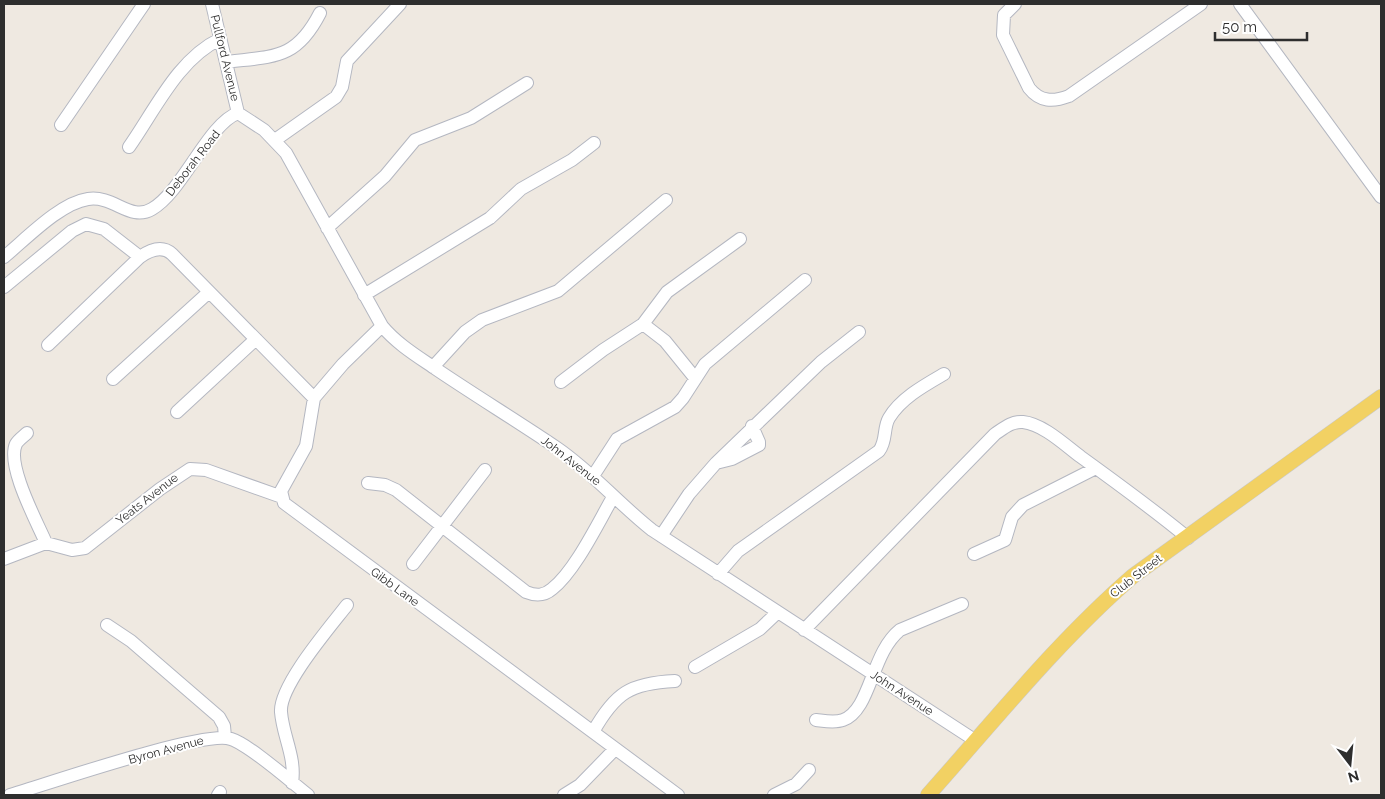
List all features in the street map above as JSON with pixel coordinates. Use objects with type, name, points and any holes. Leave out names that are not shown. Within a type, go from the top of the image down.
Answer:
[{"type":"main road","name":"Club Street","points":[[928,795],[1070,637],[1110,596],[1133,576],[1381,397]]},
{"type":"street","points":[[61,125],[144,4]]},
{"type":"street","name":"Pullford Avenue","points":[[212,4],[238,113]]},
{"type":"street","points":[[275,140],[336,97],[342,87],[347,61],[400,4]]},
{"type":"street","points":[[1015,4],[1004,15],[1003,34],[1029,88],[1035,95],[1047,100],[1070,96],[1201,4]]},
{"type":"street","points":[[1240,4],[1381,197]]},
{"type":"street","points":[[226,62],[286,52],[304,39],[320,13]]},
{"type":"street","points":[[129,147],[172,84],[196,55],[208,45],[220,39]]},
{"type":"street","points":[[327,228],[385,176],[415,140],[471,118],[527,83]]},
{"type":"street","name":"John Avenue","points":[[238,113],[251,120],[275,140],[292,163],[382,326],[401,345],[558,449],[593,476],[613,497],[661,536],[976,741]]},
{"type":"street","name":"Deborah Road","points":[[4,257],[69,205],[80,201],[101,199],[115,202],[129,212],[147,211],[163,201],[213,135],[230,118],[238,113]]},
{"type":"street","points":[[364,295],[490,218],[522,189],[572,160],[594,143]]},
{"type":"street","points":[[433,367],[465,332],[482,320],[558,291],[666,200]]},
{"type":"street","points":[[4,287],[72,231],[86,224],[104,229],[140,257]]},
{"type":"street","points":[[561,382],[603,350],[642,324],[667,292],[740,239]]},
{"type":"street","points":[[48,345],[140,257],[158,249],[168,250],[314,398]]},
{"type":"street","points":[[593,476],[617,439],[671,410],[683,398],[705,364],[805,280]]},
{"type":"street","points":[[113,379],[209,292]]},
{"type":"street","points":[[642,324],[665,341],[695,378]]},
{"type":"street","points":[[282,497],[282,486],[306,446],[314,398],[343,364],[382,326]]},
{"type":"street","points":[[661,536],[690,494],[716,463],[752,426],[821,362],[859,332]]},
{"type":"street","points":[[177,412],[256,339]]},
{"type":"street","points":[[718,574],[738,551],[879,451],[883,445],[890,417],[920,389],[944,374]]},
{"type":"street","points":[[804,630],[981,448],[1008,426],[1020,422],[1035,426],[1096,468],[1152,508],[1188,538]]},
{"type":"street","points":[[716,463],[732,459],[759,445],[752,426]]},
{"type":"street","points":[[4,559],[46,543],[15,465],[16,444],[27,433]]},
{"type":"street","name":"Yeats Avenue","points":[[46,543],[72,550],[85,548],[190,468],[206,470],[282,497]]},
{"type":"street","points":[[974,554],[1005,540],[1012,516],[1023,505],[1096,468]]},
{"type":"street","points":[[413,564],[454,513],[485,470]]},
{"type":"street","points":[[368,483],[385,484],[396,490],[526,592],[537,595],[552,590],[564,576],[613,497]]},
{"type":"street","name":"Gibb Lane","points":[[282,497],[289,507],[324,534],[678,795]]},
{"type":"street","points":[[816,720],[835,722],[850,716],[862,702],[882,650],[900,630],[962,604]]},
{"type":"street","points":[[300,791],[281,715],[282,698],[301,667],[347,605]]},
{"type":"street","points":[[695,667],[760,629],[778,612]]},
{"type":"street","points":[[107,625],[131,641],[219,717],[224,726],[225,737],[240,743],[300,791]]},
{"type":"street","points":[[593,732],[611,705],[625,692],[648,683],[674,681]]},
{"type":"street","name":"Byron Avenue","points":[[10,795],[37,792],[188,742],[225,737]]},
{"type":"street","points":[[564,795],[580,785],[616,749]]},
{"type":"street","points":[[774,795],[796,784],[809,770]]}]
